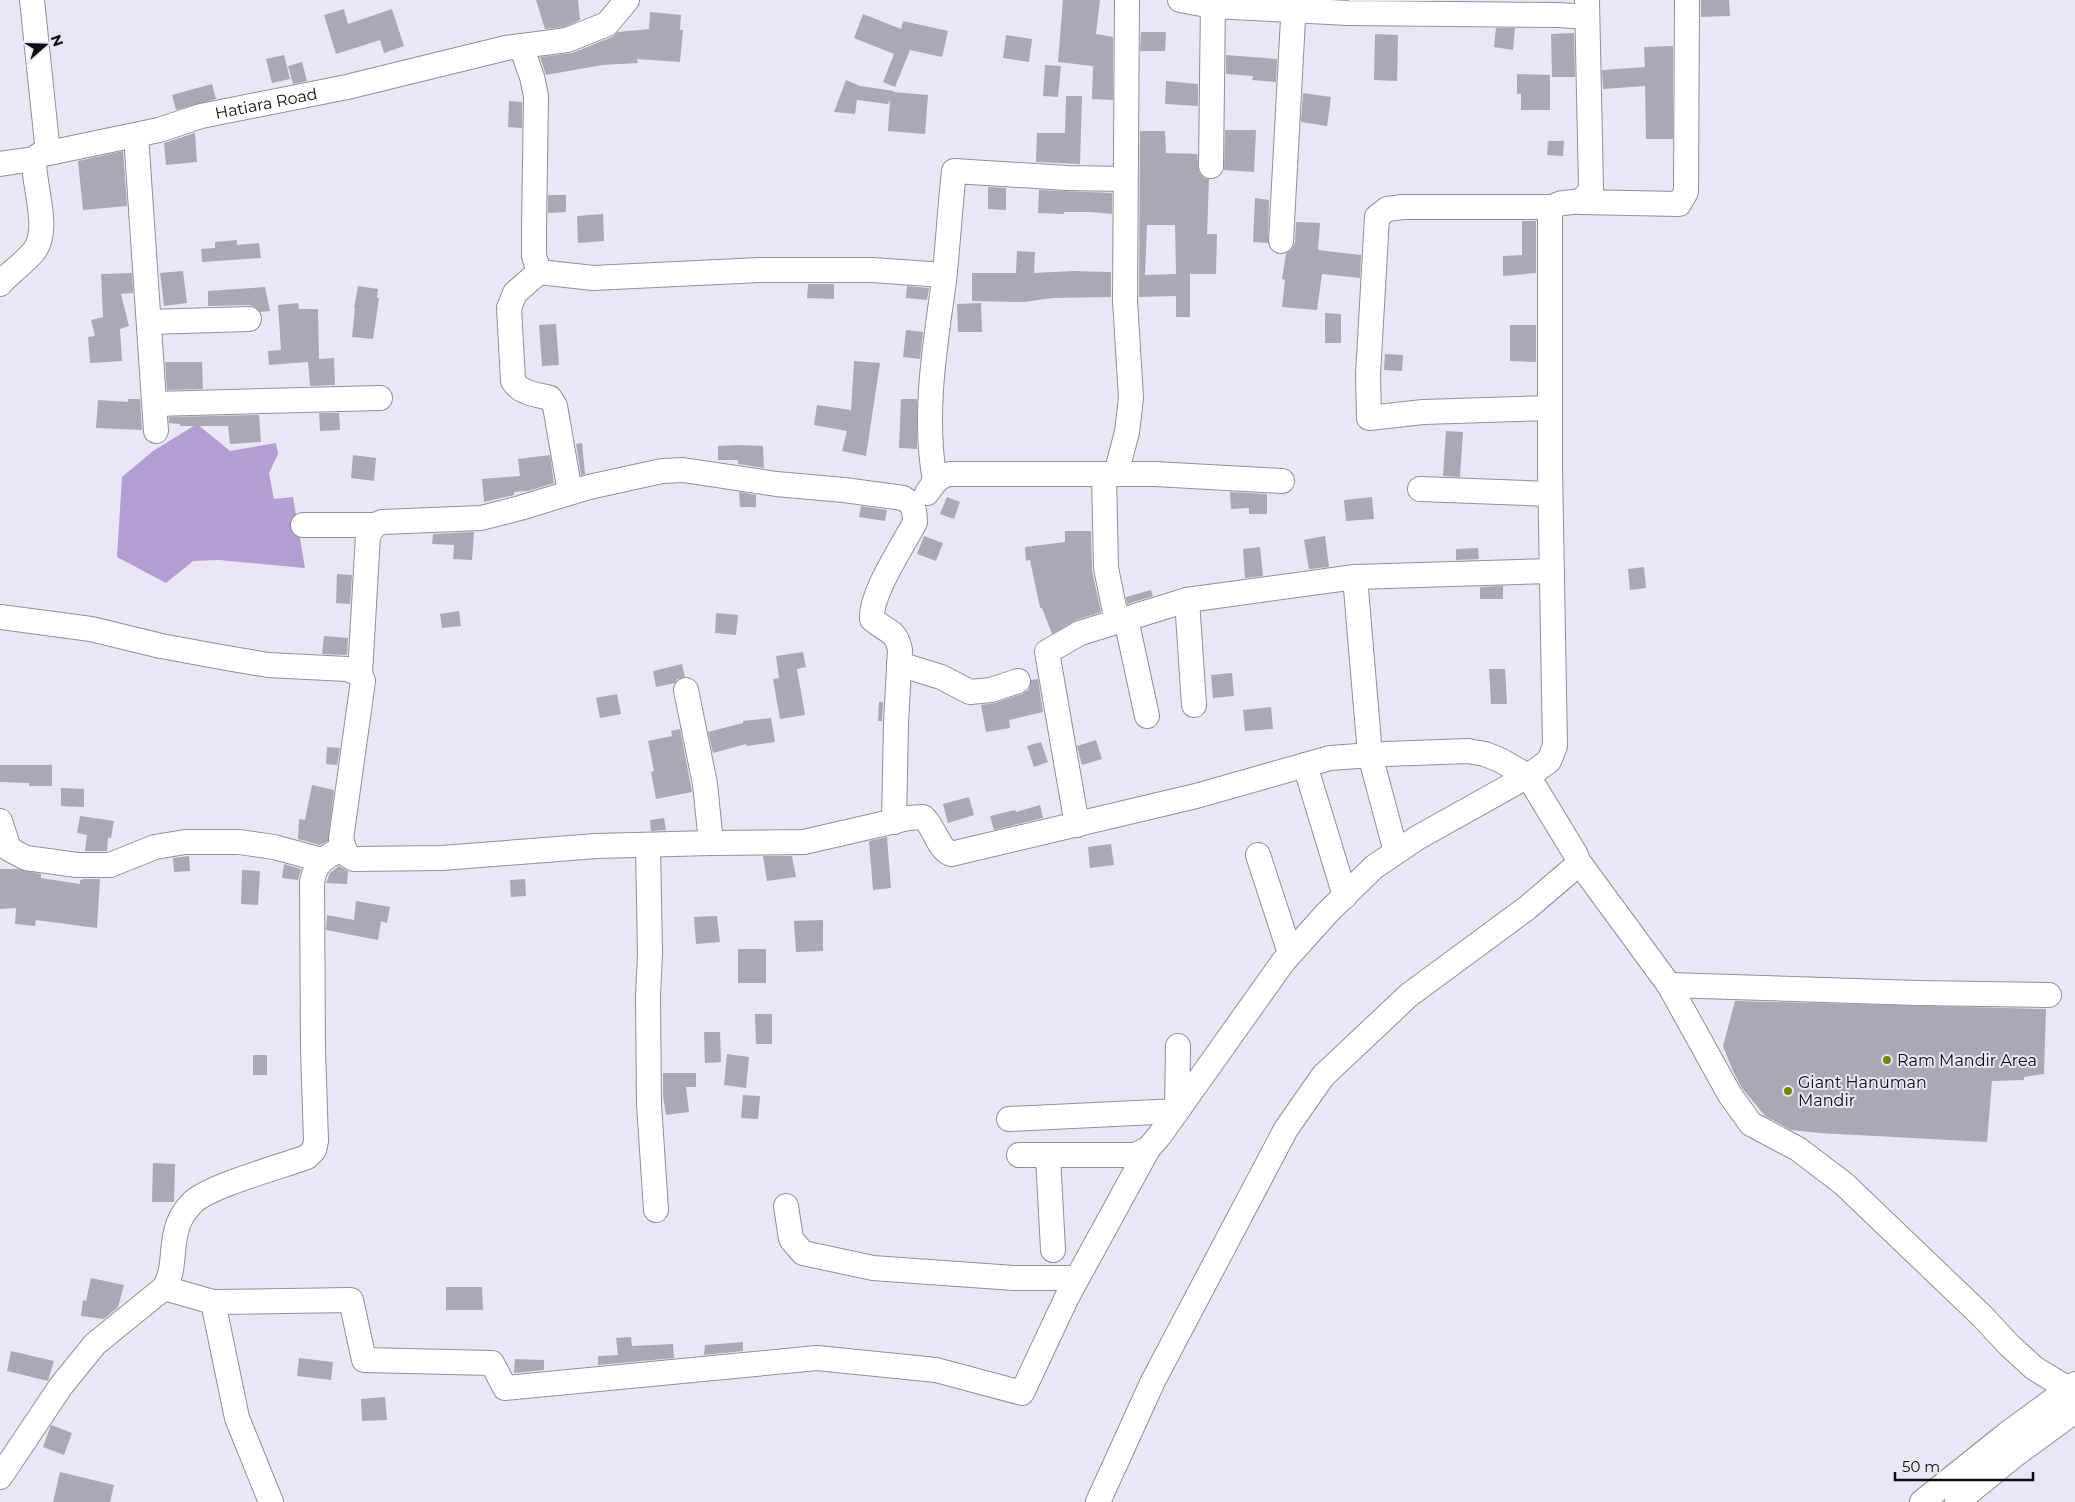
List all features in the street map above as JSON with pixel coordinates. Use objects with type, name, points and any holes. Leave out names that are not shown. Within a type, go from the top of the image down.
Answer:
[{"type":"street","points":[[0,284],[34,251],[40,241],[42,222],[34,173],[41,156],[32,0]]},
{"type":"street","name":"Hatiara Road","points":[[0,164],[136,135],[201,116],[347,87],[521,46],[567,40],[608,24],[627,0]]},
{"type":"street","points":[[1127,0],[1125,300],[1131,398],[1127,432],[1110,474],[1106,568],[1147,716]]},
{"type":"street","points":[[1180,0],[1213,3],[1294,5],[1348,13],[1587,9],[1591,188],[1588,196],[1580,202]]},
{"type":"street","points":[[1550,408],[1423,412],[1369,418],[1368,375],[1377,217],[1387,209],[1403,207],[1552,207],[1559,203],[1580,202],[1679,204],[1686,192],[1688,0]]},
{"type":"street","points":[[1212,166],[1213,3]]},
{"type":"street","points":[[1281,241],[1294,5]]},
{"type":"street","points":[[521,46],[532,77],[536,96],[534,256],[539,272]]},
{"type":"street","points":[[136,135],[156,431]]},
{"type":"street","points":[[935,481],[931,458],[930,433],[933,365],[954,171],[1067,178],[1125,179]]},
{"type":"street","points":[[164,1288],[213,1302],[350,1300],[364,1360],[492,1363],[505,1388],[817,1358],[936,1370],[1022,1393],[1077,1278],[1148,1149],[1290,954],[1374,867],[1451,818],[1530,780],[1549,761],[1555,746],[1550,494],[1550,213],[1552,207]]},
{"type":"street","points":[[570,492],[554,406],[550,398],[524,392],[518,388],[514,381],[509,308],[515,293],[539,272],[593,278],[760,270],[872,270],[944,275]]},
{"type":"street","points":[[149,322],[249,319]]},
{"type":"street","points":[[155,404],[380,398]]},
{"type":"street","points":[[302,525],[375,524],[382,522],[481,518],[570,492],[644,474],[683,470],[776,484],[904,498],[910,502],[915,511],[915,522],[876,595],[872,609],[872,619],[892,632],[898,640],[899,664],[894,822]]},
{"type":"street","points":[[915,511],[935,481],[942,475],[950,474],[1110,474],[1282,481]]},
{"type":"street","points":[[1420,489],[1550,494]]},
{"type":"street","points":[[375,524],[368,536],[360,674],[362,681],[341,839],[342,848],[346,854],[354,859],[442,858],[596,846],[804,842],[922,817],[930,823],[944,851],[951,854],[1196,796],[1330,758],[1468,751],[1485,754],[1500,760],[1530,780],[1574,853],[1669,985],[1730,1095],[1751,1124],[1798,1149],[1844,1184],[1982,1316],[2009,1346],[2034,1368],[2073,1388],[2062,1412],[1922,1502]]},
{"type":"street","points":[[1077,825],[1047,652],[1080,633],[1187,600],[1355,577],[1552,571]]},
{"type":"street","points":[[1355,577],[1370,755],[1396,852]]},
{"type":"street","points":[[1187,600],[1194,705]]},
{"type":"street","points":[[0,617],[91,629],[161,646],[240,660],[268,664],[347,669],[360,674]]},
{"type":"street","points":[[899,664],[941,677],[970,692],[991,690],[1018,681]]},
{"type":"street","points":[[686,690],[702,767],[711,843]]},
{"type":"street","points":[[1305,765],[1345,896]]},
{"type":"street","points":[[0,821],[9,850],[26,858],[77,865],[110,865],[155,847],[185,842],[239,842],[274,847],[322,860]]},
{"type":"street","points":[[648,845],[650,952],[648,997],[649,1104],[656,1210]]},
{"type":"street","points":[[0,1477],[61,1386],[95,1344],[164,1288],[169,1280],[176,1231],[184,1213],[194,1202],[205,1194],[307,1157],[314,1150],[316,1141],[313,1049],[312,882],[314,871],[322,860],[342,848]]},
{"type":"street","points":[[1098,1502],[1153,1381],[1286,1129],[1323,1076],[1410,995],[1527,908],[1569,873],[1574,853]]},
{"type":"street","points":[[1258,855],[1290,954]]},
{"type":"street","points":[[1669,985],[1907,993],[2049,995]]},
{"type":"street","points":[[1177,1111],[1178,1046]]},
{"type":"street","points":[[1009,1119],[1177,1111]]},
{"type":"street","points":[[1019,1156],[1135,1155],[1148,1149]]},
{"type":"street","points":[[1048,1156],[1053,1250]]},
{"type":"street","points":[[786,1206],[791,1239],[803,1253],[873,1268],[1014,1278],[1077,1278]]},
{"type":"street","points":[[213,1302],[237,1418],[271,1502]]},
{"type":"street","points":[[1957,1502],[2012,1444]]},
{"type":"shaded area","points":[[197,424],[230,451],[276,443],[278,454],[269,473],[274,499],[293,497],[305,568],[219,560],[193,561],[166,583],[117,557],[122,477],[153,451]]},
{"type":"building","points":[[536,0],[578,0],[580,20],[564,27],[545,29]]},
{"type":"building","points":[[1063,0],[1100,0],[1096,34],[1113,37],[1113,100],[1092,99],[1093,66],[1058,62]]},
{"type":"building","points":[[1701,0],[1729,0],[1730,16],[1701,17]]},
{"type":"building","points":[[344,9],[348,24],[392,9],[404,46],[384,53],[380,40],[336,54],[324,15]]},
{"type":"building","points":[[650,12],[681,15],[680,30],[683,30],[680,62],[637,59],[638,63],[602,65],[546,75],[540,57],[572,53],[612,37],[618,32],[649,29]]},
{"type":"building","points":[[863,14],[901,29],[903,21],[948,31],[942,57],[910,50],[895,87],[883,82],[894,54],[854,38]]},
{"type":"building","points":[[1496,28],[1515,28],[1513,50],[1494,47]]},
{"type":"building","points":[[1141,32],[1166,32],[1165,51],[1140,51]]},
{"type":"building","points":[[1574,33],[1575,77],[1552,77],[1551,34]]},
{"type":"building","points":[[1375,34],[1398,35],[1397,81],[1374,80]]},
{"type":"building","points":[[1006,35],[1032,39],[1029,62],[1003,58]]},
{"type":"building","points":[[1673,46],[1673,139],[1646,139],[1645,86],[1603,89],[1602,70],[1645,67],[1644,47]]},
{"type":"building","points":[[284,55],[290,79],[272,83],[266,59]]},
{"type":"building","points":[[1226,55],[1277,59],[1276,82],[1252,80],[1253,76],[1226,74]]},
{"type":"building","points":[[302,62],[307,81],[293,84],[288,66]]},
{"type":"building","points":[[1045,65],[1061,66],[1058,97],[1043,96]]},
{"type":"building","points":[[1517,74],[1550,75],[1550,110],[1521,110],[1521,94],[1517,94]]},
{"type":"building","points":[[846,80],[860,86],[893,92],[928,95],[925,134],[888,131],[890,100],[888,104],[857,100],[855,114],[834,112]]},
{"type":"building","points":[[1166,81],[1198,84],[1198,106],[1165,104]]},
{"type":"building","points":[[212,84],[216,99],[176,110],[172,95]]},
{"type":"building","points":[[1303,93],[1331,97],[1327,126],[1301,122]]},
{"type":"building","points":[[1066,96],[1082,96],[1080,164],[1036,162],[1037,133],[1065,133]]},
{"type":"building","points":[[509,101],[522,102],[522,128],[508,127]]},
{"type":"building","points":[[1225,130],[1256,130],[1254,172],[1224,170]]},
{"type":"building","points":[[1140,131],[1165,131],[1166,153],[1197,154],[1199,172],[1204,178],[1209,179],[1207,234],[1217,234],[1216,274],[1190,274],[1190,317],[1176,317],[1176,296],[1139,297]],"holes":[[[1147,225],[1175,225],[1176,274],[1145,275]]]},
{"type":"building","points":[[195,133],[197,162],[166,165],[164,143]]},
{"type":"building","points":[[1548,141],[1564,141],[1563,156],[1547,155]]},
{"type":"building","points":[[123,151],[127,206],[83,210],[78,161]]},
{"type":"building","points":[[988,187],[1006,188],[1006,210],[988,209]]},
{"type":"building","points":[[1039,190],[1112,193],[1112,214],[1090,212],[1038,213]]},
{"type":"building","points":[[548,195],[566,195],[566,212],[548,213]]},
{"type":"building","points":[[1255,198],[1269,200],[1268,243],[1253,242]]},
{"type":"building","points":[[603,214],[604,241],[578,243],[577,216]]},
{"type":"building","points":[[1522,221],[1536,221],[1536,273],[1503,276],[1503,256],[1522,255]]},
{"type":"building","points":[[1296,222],[1320,223],[1318,250],[1361,255],[1360,278],[1322,274],[1317,310],[1282,307],[1285,280],[1282,279],[1286,254],[1292,249],[1295,242]]},
{"type":"building","points":[[237,240],[237,245],[259,243],[261,258],[202,262],[201,249],[215,248],[215,242]]},
{"type":"building","points":[[1017,251],[1035,252],[1034,273],[1111,272],[1111,297],[1053,298],[1024,302],[972,301],[972,273],[1016,273]]},
{"type":"building","points":[[183,271],[187,303],[164,306],[160,273]]},
{"type":"building","points":[[132,273],[133,293],[121,294],[129,326],[120,329],[122,361],[90,363],[88,337],[95,336],[91,320],[103,317],[101,274]]},
{"type":"building","points":[[808,284],[834,284],[834,299],[807,298]]},
{"type":"building","points":[[358,286],[378,289],[377,298],[379,298],[373,339],[352,337]]},
{"type":"building","points":[[907,286],[929,288],[927,300],[906,298]]},
{"type":"building","points":[[265,287],[270,311],[260,312],[255,307],[249,305],[208,306],[208,291]]},
{"type":"building","points":[[298,303],[299,309],[318,309],[319,359],[334,358],[335,385],[310,386],[308,362],[269,365],[268,351],[281,350],[278,305]]},
{"type":"building","points":[[981,303],[982,332],[958,332],[957,304]]},
{"type":"building","points":[[1325,313],[1341,314],[1341,343],[1325,343]]},
{"type":"building","points":[[556,324],[559,365],[542,366],[539,325]]},
{"type":"building","points":[[1510,325],[1536,325],[1536,362],[1510,361]]},
{"type":"building","points":[[906,330],[923,332],[920,359],[903,357]]},
{"type":"building","points":[[1385,354],[1403,355],[1402,371],[1384,370]]},
{"type":"building","points":[[854,361],[880,363],[866,456],[842,451],[847,431],[814,425],[817,405],[851,410]]},
{"type":"building","points":[[165,362],[202,362],[203,389],[167,390]]},
{"type":"building","points":[[128,399],[140,399],[142,430],[96,428],[98,400],[128,402]]},
{"type":"building","points":[[901,399],[917,399],[917,449],[899,448]]},
{"type":"building","points":[[319,413],[339,413],[340,430],[320,431]]},
{"type":"building","points":[[259,415],[261,442],[230,444],[228,426],[180,426],[180,424],[169,423],[169,417]]},
{"type":"building","points":[[1446,431],[1463,432],[1460,477],[1443,476]]},
{"type":"building","points":[[582,443],[585,474],[581,475],[576,444]]},
{"type":"building","points":[[718,446],[763,446],[764,468],[738,464],[738,460],[718,460]]},
{"type":"building","points":[[353,455],[376,458],[374,481],[351,478]]},
{"type":"building","points":[[550,455],[554,483],[528,491],[514,492],[514,495],[484,502],[482,479],[520,476],[518,459]]},
{"type":"building","points":[[739,492],[756,495],[756,507],[740,507]]},
{"type":"building","points":[[1230,492],[1267,494],[1267,514],[1249,514],[1249,508],[1231,509]]},
{"type":"building","points":[[947,497],[960,502],[954,519],[940,514]]},
{"type":"building","points":[[1372,497],[1374,519],[1346,521],[1344,500]]},
{"type":"building","points":[[861,506],[887,510],[885,521],[859,517]]},
{"type":"building","points":[[1065,531],[1091,531],[1092,571],[1101,612],[1076,620],[1052,634],[1042,608],[1040,608],[1030,560],[1026,561],[1025,547],[1065,542]]},
{"type":"building","points":[[474,532],[472,560],[453,559],[454,545],[432,544],[433,534]]},
{"type":"building","points":[[924,536],[943,543],[936,561],[917,554]]},
{"type":"building","points":[[1325,536],[1329,567],[1309,569],[1304,540]]},
{"type":"building","points":[[1260,547],[1263,576],[1245,578],[1243,549]]},
{"type":"building","points":[[1478,548],[1479,559],[1456,560],[1456,549]]},
{"type":"building","points":[[1644,567],[1646,588],[1630,590],[1628,569]]},
{"type":"building","points":[[337,574],[352,575],[350,604],[336,603]]},
{"type":"building","points":[[1503,586],[1503,599],[1480,599],[1480,587]]},
{"type":"building","points":[[1151,590],[1153,596],[1127,604],[1126,597]]},
{"type":"building","points":[[459,611],[461,626],[442,628],[440,614]]},
{"type":"building","points":[[716,613],[738,615],[736,635],[715,633]]},
{"type":"building","points":[[324,636],[348,638],[347,655],[322,654]]},
{"type":"building","points":[[803,652],[806,667],[797,669],[805,715],[780,719],[773,679],[779,678],[776,656]]},
{"type":"building","points":[[682,664],[685,677],[677,679],[675,683],[656,687],[653,671]]},
{"type":"building","points":[[1489,669],[1505,669],[1507,704],[1491,704]]},
{"type":"building","points":[[1232,673],[1234,696],[1213,698],[1211,675]]},
{"type":"building","points":[[1038,679],[1043,712],[1009,720],[1010,728],[986,732],[981,705],[995,703],[1022,694],[1029,690],[1031,680]]},
{"type":"building","points":[[617,694],[621,714],[600,718],[596,698]]},
{"type":"building","points":[[879,702],[883,702],[882,721],[878,721]]},
{"type":"building","points":[[1271,707],[1273,729],[1245,731],[1243,710]]},
{"type":"building","points":[[771,718],[775,742],[747,746],[746,744],[713,753],[708,732],[743,723],[743,721]]},
{"type":"building","points":[[680,729],[692,792],[656,799],[651,772],[654,771],[648,741],[672,736],[671,731]]},
{"type":"building","points":[[1096,740],[1102,759],[1082,765],[1077,746]]},
{"type":"building","points":[[1041,742],[1048,762],[1034,767],[1027,746]]},
{"type":"building","points":[[327,747],[340,748],[337,765],[326,764]]},
{"type":"building","points":[[0,765],[52,765],[52,786],[29,786],[29,783],[0,782]]},
{"type":"building","points":[[312,785],[334,790],[328,841],[320,845],[298,839],[299,819],[305,820]]},
{"type":"building","points":[[61,788],[84,789],[84,807],[61,806]]},
{"type":"building","points":[[969,797],[974,815],[948,823],[943,804]]},
{"type":"building","points":[[1040,805],[1043,818],[994,830],[990,816],[1015,810],[1016,812]]},
{"type":"building","points":[[80,816],[114,821],[111,838],[108,838],[107,851],[85,851],[87,835],[77,833]]},
{"type":"building","points":[[664,818],[666,830],[651,831],[650,820]]},
{"type":"building","points":[[887,837],[891,888],[873,890],[869,841]]},
{"type":"building","points":[[1111,844],[1114,865],[1090,868],[1088,847]]},
{"type":"building","points":[[189,856],[190,871],[174,872],[173,858]]},
{"type":"building","points":[[763,856],[792,856],[796,877],[767,881]]},
{"type":"building","points":[[284,864],[301,869],[298,880],[282,878]]},
{"type":"building","points":[[339,866],[348,871],[347,884],[326,883],[330,873]]},
{"type":"building","points":[[0,869],[17,869],[41,874],[41,878],[80,884],[80,880],[83,879],[100,879],[97,928],[36,920],[35,926],[15,924],[16,908],[0,909]]},
{"type":"building","points":[[242,870],[260,871],[258,905],[241,904]]},
{"type":"building","points":[[525,879],[526,896],[511,897],[510,880]]},
{"type":"building","points":[[356,901],[390,907],[387,923],[381,921],[378,940],[326,930],[327,915],[354,920]]},
{"type":"building","points":[[717,916],[720,942],[696,944],[694,917]]},
{"type":"building","points":[[823,920],[823,951],[796,952],[794,921]]},
{"type":"building","points":[[738,949],[766,949],[766,983],[738,983]]},
{"type":"building","name":"Ram Mandir Area","points":[[1735,1001],[2046,1009],[2044,1074],[2024,1077],[2024,1080],[1992,1081],[1987,1142],[1791,1130],[1765,1116],[1742,1088],[1733,1071],[1723,1046]]},
{"type":"building","points":[[755,1014],[772,1014],[772,1044],[756,1044]]},
{"type":"building","points":[[704,1032],[720,1032],[721,1062],[705,1063]]},
{"type":"building","points":[[727,1054],[749,1057],[746,1088],[724,1085]]},
{"type":"building","points":[[253,1055],[267,1055],[267,1075],[253,1075]]},
{"type":"building","points":[[663,1073],[696,1073],[696,1087],[686,1087],[689,1112],[666,1115],[663,1096]]},
{"type":"building","points":[[743,1095],[760,1096],[758,1119],[741,1118]]},
{"type":"building","points":[[153,1163],[175,1164],[174,1202],[152,1202]]},
{"type":"building","points":[[91,1278],[124,1285],[118,1307],[104,1319],[81,1316],[83,1300],[86,1301]]},
{"type":"building","points":[[446,1287],[482,1287],[483,1310],[446,1310]]},
{"type":"building","points":[[631,1337],[632,1346],[673,1344],[674,1358],[598,1365],[598,1356],[618,1355],[616,1338]]},
{"type":"building","points":[[743,1342],[743,1351],[704,1355],[705,1345]]},
{"type":"building","points":[[11,1351],[54,1361],[48,1381],[7,1371]]},
{"type":"building","points":[[299,1358],[333,1362],[331,1380],[297,1376]]},
{"type":"building","points":[[515,1359],[544,1360],[544,1370],[514,1373]]},
{"type":"building","points":[[385,1397],[387,1420],[362,1421],[361,1399]]},
{"type":"building","points":[[51,1425],[72,1433],[64,1455],[43,1447]]},
{"type":"building","points":[[60,1472],[114,1485],[110,1502],[53,1502]]},
{"type":"place","name":"Ram Mandir Area","points":[[1887,1060]]},
{"type":"place","name":"Giant Hanuman Mandir","points":[[1788,1091]]}]
